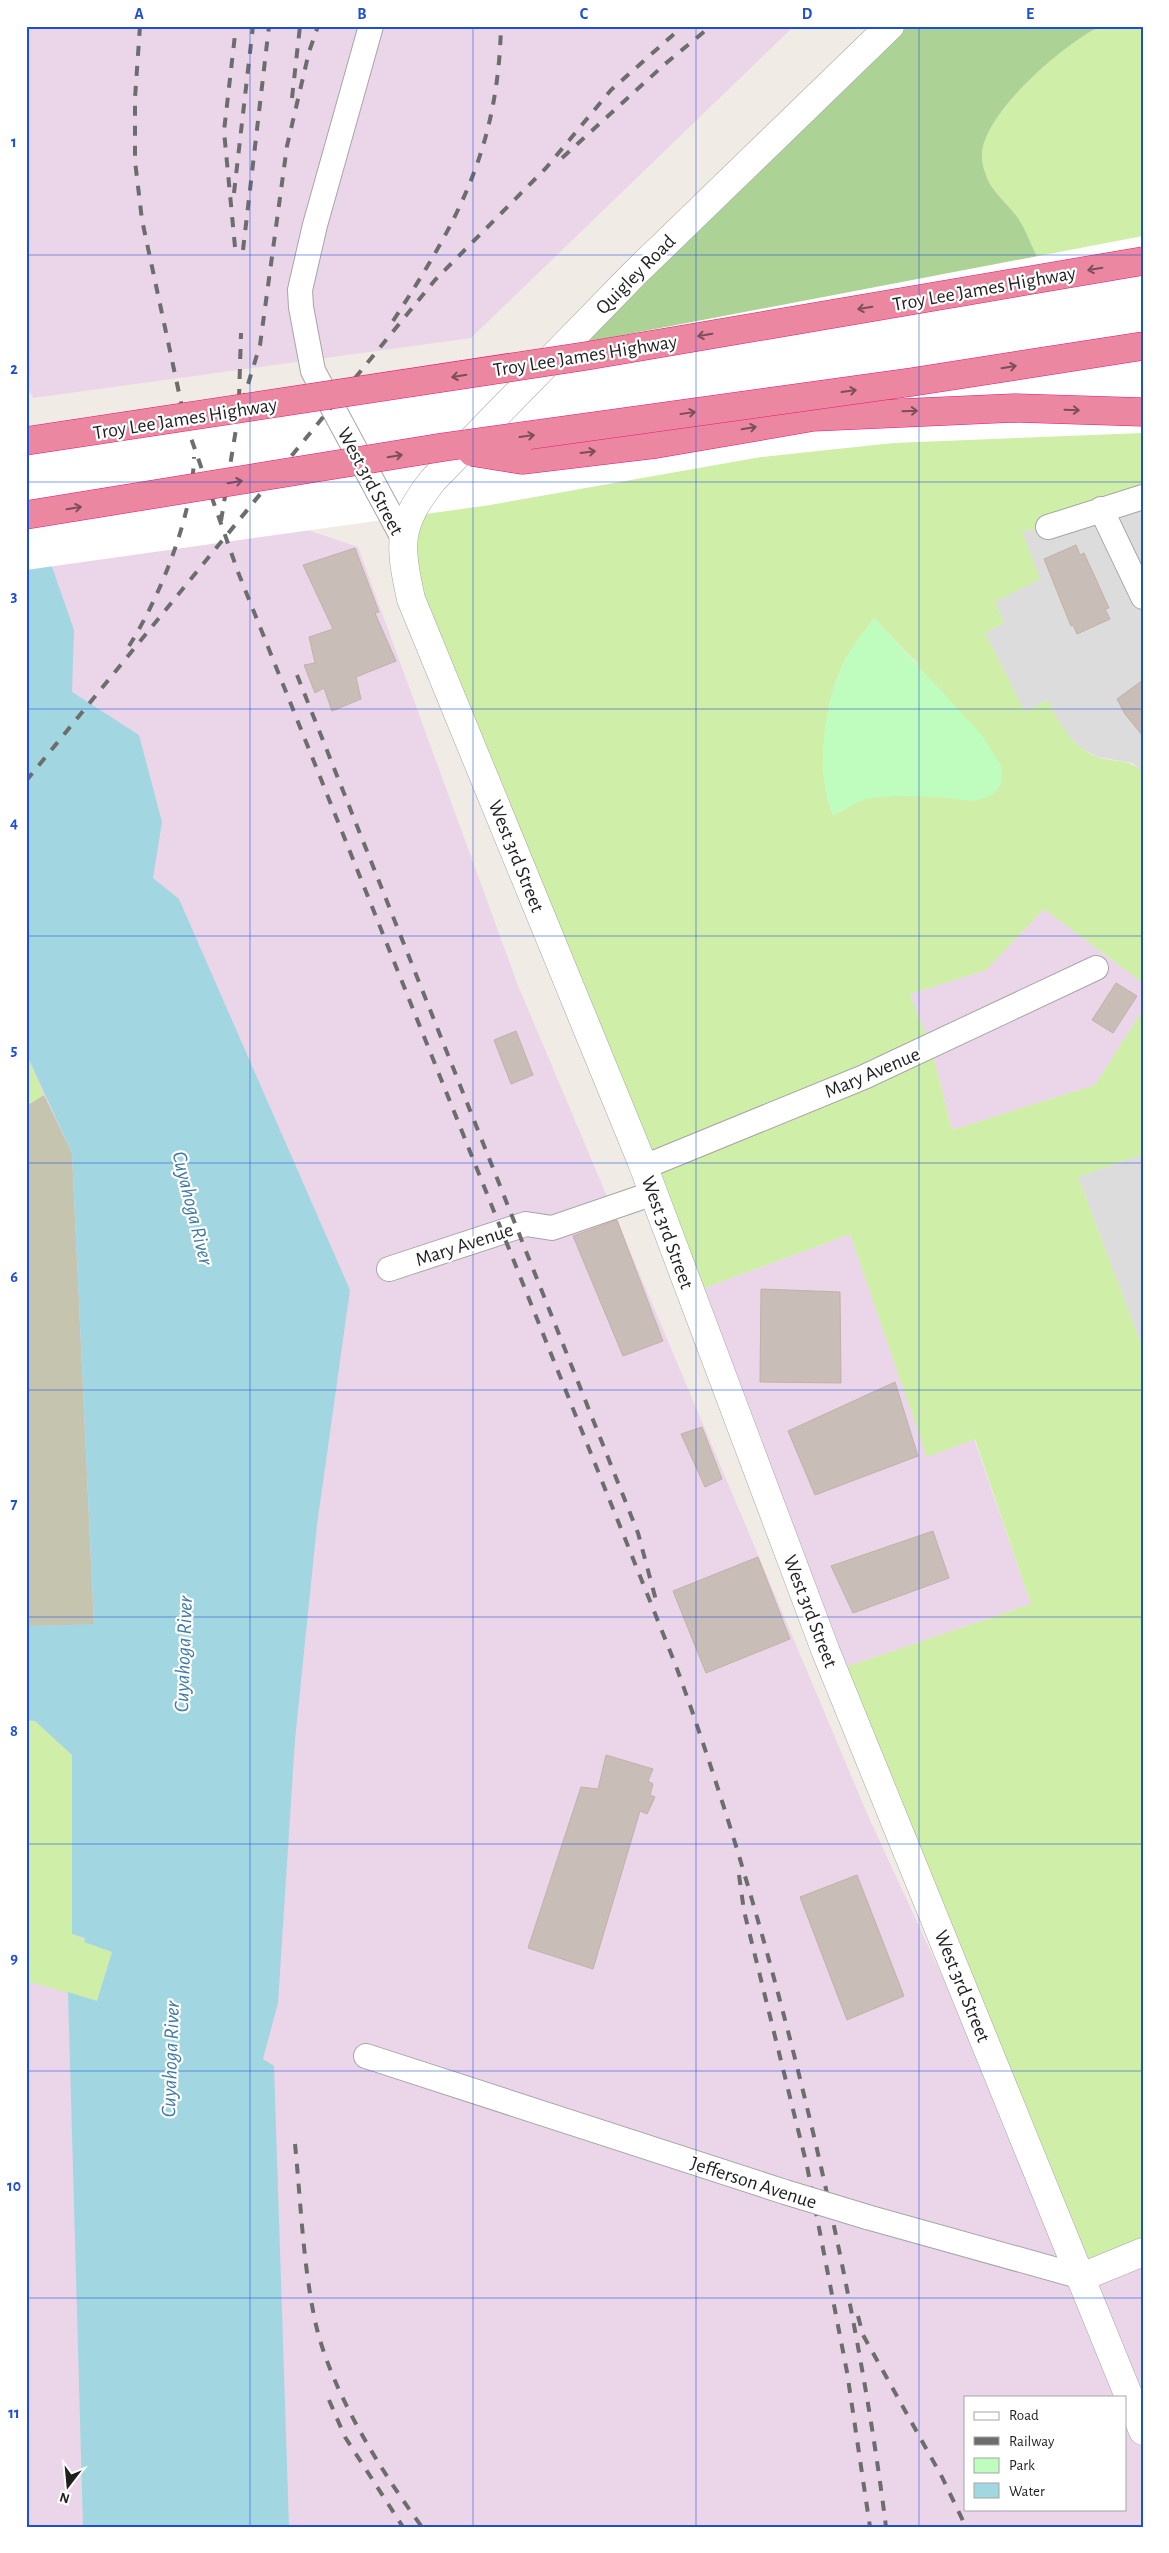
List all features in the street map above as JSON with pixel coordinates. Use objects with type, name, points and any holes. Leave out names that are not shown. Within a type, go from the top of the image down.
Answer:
[{"type":"highway","name":"Troy Lee James Highway","points":[[26,441],[586,356],[1143,261]]},
{"type":"highway","points":[[26,515],[444,447],[912,382],[1143,346]]},
{"type":"highway","points":[[444,447],[522,460],[656,444],[813,417],[1014,408],[1143,412]]},
{"type":"street","name":"West 3rd Street","points":[[371,26],[315,225],[300,290],[301,307],[313,371],[403,538],[403,561],[411,599],[644,1167],[826,1652],[1082,2277],[1143,2431]]},
{"type":"street","name":"Quigley Road","points":[[403,538],[413,506],[433,480],[635,273],[890,26]]},
{"type":"street","points":[[1048,527],[1100,509],[1143,497]]},
{"type":"street","points":[[1100,509],[1143,597]]},
{"type":"street","name":"Mary Avenue","points":[[644,1167],[864,1077],[1096,968]]},
{"type":"street","name":"Mary Avenue","points":[[389,1269],[526,1224],[552,1228],[654,1193]]},
{"type":"street","name":"Jefferson Avenue","points":[[366,2056],[786,2192],[867,2217],[1082,2277]]},
{"type":"street","points":[[1082,2277],[1143,2252]]},
{"type":"shaded area","points":[[26,26],[794,26],[471,338],[33,398],[26,383]]},
{"type":"shaded area","points":[[26,435],[358,547],[517,983],[869,1818],[1081,2277],[1143,2252],[1143,2527],[26,2527]]},
{"type":"shaded area","points":[[1143,497],[1143,773],[1133,763],[1098,757],[1082,749],[1066,734],[1047,700],[1025,713],[985,633],[1004,623],[995,602],[1022,531],[1048,527]]},
{"type":"shaded area","points":[[1044,909],[1143,983],[1143,1010],[1095,1085],[952,1130],[931,1047],[910,994],[986,970]]},
{"type":"shaded area","points":[[44,1095],[72,1153],[94,1625],[26,1626],[26,1106]]},
{"type":"shaded area","points":[[1143,1154],[1143,1349],[1078,1177]]},
{"type":"shaded area","points":[[850,1234],[927,1456],[974,1439],[1031,1604],[834,1671],[691,1293]]},
{"type":"green space","points":[[890,26],[1101,26],[1067,47],[1047,63],[1010,101],[995,121],[985,140],[982,159],[988,181],[1018,218],[1038,259],[563,346]]},
{"type":"green space","points":[[1101,26],[1143,26],[1143,237],[1038,259],[1018,218],[988,181],[982,159],[985,140],[995,121],[1010,101],[1047,63],[1067,47]]},
{"type":"green space","points":[[1143,423],[1143,497],[1048,527],[1022,531],[1040,579],[995,602],[1004,623],[985,633],[1025,712],[1047,700],[1067,733],[1080,747],[1097,757],[1133,765],[1143,773],[1143,983],[1044,909],[986,970],[910,994],[931,1047],[952,1130],[1095,1085],[1143,1010],[1143,1154],[1078,1177],[1143,1349],[1143,2252],[1082,2277],[834,1671],[1031,1604],[975,1439],[927,1457],[850,1234],[691,1293],[411,599],[413,506],[433,480]],"holes":[[[874,618],[917,663],[973,801],[918,795],[876,796],[864,799],[833,815],[827,799],[824,780],[824,740],[830,700],[845,660]]]},
{"type":"green space","points":[[874,618],[981,734],[1002,767],[1001,784],[993,795],[973,801],[942,797],[896,796],[865,799],[833,815],[827,799],[823,761],[826,720],[830,700],[845,660]]},
{"type":"green space","points":[[26,1053],[44,1095],[26,1106]]},
{"type":"green space","points":[[26,1720],[35,1721],[72,1755],[72,1934],[112,1951],[97,2001],[26,1981]]},
{"type":"water","name":"Cuyahoga River","points":[[26,492],[74,630],[72,692],[139,735],[162,822],[153,878],[179,899],[350,1290],[317,1525],[295,1740],[278,2003],[263,2059],[274,2066],[289,2527],[83,2527],[68,1992],[97,2001],[112,1952],[84,1942],[85,1938],[72,1934],[72,1755],[35,1721],[26,1720],[26,1626],[94,1624],[72,1153],[26,1053]]},
{"type":"pier","points":[[1143,236],[1143,433],[893,443],[761,457],[490,505],[26,570],[26,427],[546,350]]},
{"type":"building","points":[[1076,545],[1080,555],[1084,553],[1109,608],[1105,609],[1110,619],[1077,634],[1073,625],[1071,626],[1044,559]]},
{"type":"building","points":[[355,548],[379,612],[375,613],[396,661],[356,677],[361,699],[332,711],[324,688],[315,693],[304,665],[315,663],[309,637],[333,629],[303,565]]},
{"type":"building","points":[[1143,680],[1143,736],[1125,714],[1117,699]]},
{"type":"building","points":[[1116,983],[1137,996],[1113,1033],[1092,1020]]},
{"type":"building","points":[[516,1031],[533,1075],[511,1084],[494,1040]]},
{"type":"building","points":[[617,1220],[663,1341],[623,1356],[573,1236]]},
{"type":"building","points":[[761,1289],[840,1292],[841,1383],[760,1382]]},
{"type":"building","points":[[895,1382],[918,1456],[815,1495],[788,1431]]},
{"type":"building","points":[[702,1427],[722,1479],[705,1487],[681,1434]]},
{"type":"building","points":[[933,1531],[949,1578],[853,1613],[831,1566]]},
{"type":"building","points":[[758,1557],[790,1639],[706,1673],[673,1591]]},
{"type":"building","points":[[606,1755],[653,1769],[648,1781],[653,1784],[650,1795],[655,1797],[647,1814],[640,1811],[593,1969],[528,1948],[581,1787],[598,1789]]},
{"type":"building","points":[[857,1875],[904,1996],[847,2020],[800,1897]]},
{"type":"railway","points":[[140,26],[135,98],[135,161],[142,220],[185,421],[238,572],[676,1666],[717,1784],[770,1964],[816,2145],[856,2335],[886,2527]]},
{"type":"railway","points":[[235,247],[224,131],[236,26]]},
{"type":"railway","points":[[234,193],[253,26]]},
{"type":"railway","points":[[243,250],[269,26]]},
{"type":"railway","points":[[292,98],[300,26]]},
{"type":"railway","points":[[221,521],[238,417],[260,345],[287,146],[309,52],[318,26]]},
{"type":"railway","points":[[393,321],[437,250],[455,216],[483,147],[492,110],[498,70],[501,26]]},
{"type":"railway","points":[[26,781],[435,280],[546,168],[611,90],[683,26]]},
{"type":"railway","points":[[562,158],[665,64],[711,26]]},
{"type":"railway","points":[[239,399],[241,333]]},
{"type":"railway","points":[[129,646],[152,604],[173,555],[188,504],[194,457]]},
{"type":"railway","points":[[297,675],[638,1533],[657,1604]]},
{"type":"railway","points":[[739,1875],[744,1911],[807,2166],[847,2372],[870,2527]]},
{"type":"railway","points":[[295,2144],[308,2281],[323,2351],[346,2404],[360,2430],[390,2481],[422,2527]]},
{"type":"railway","points":[[858,2316],[863,2335],[942,2477],[966,2527]]},
{"type":"railway","points":[[329,2400],[345,2437],[403,2527]]}]
